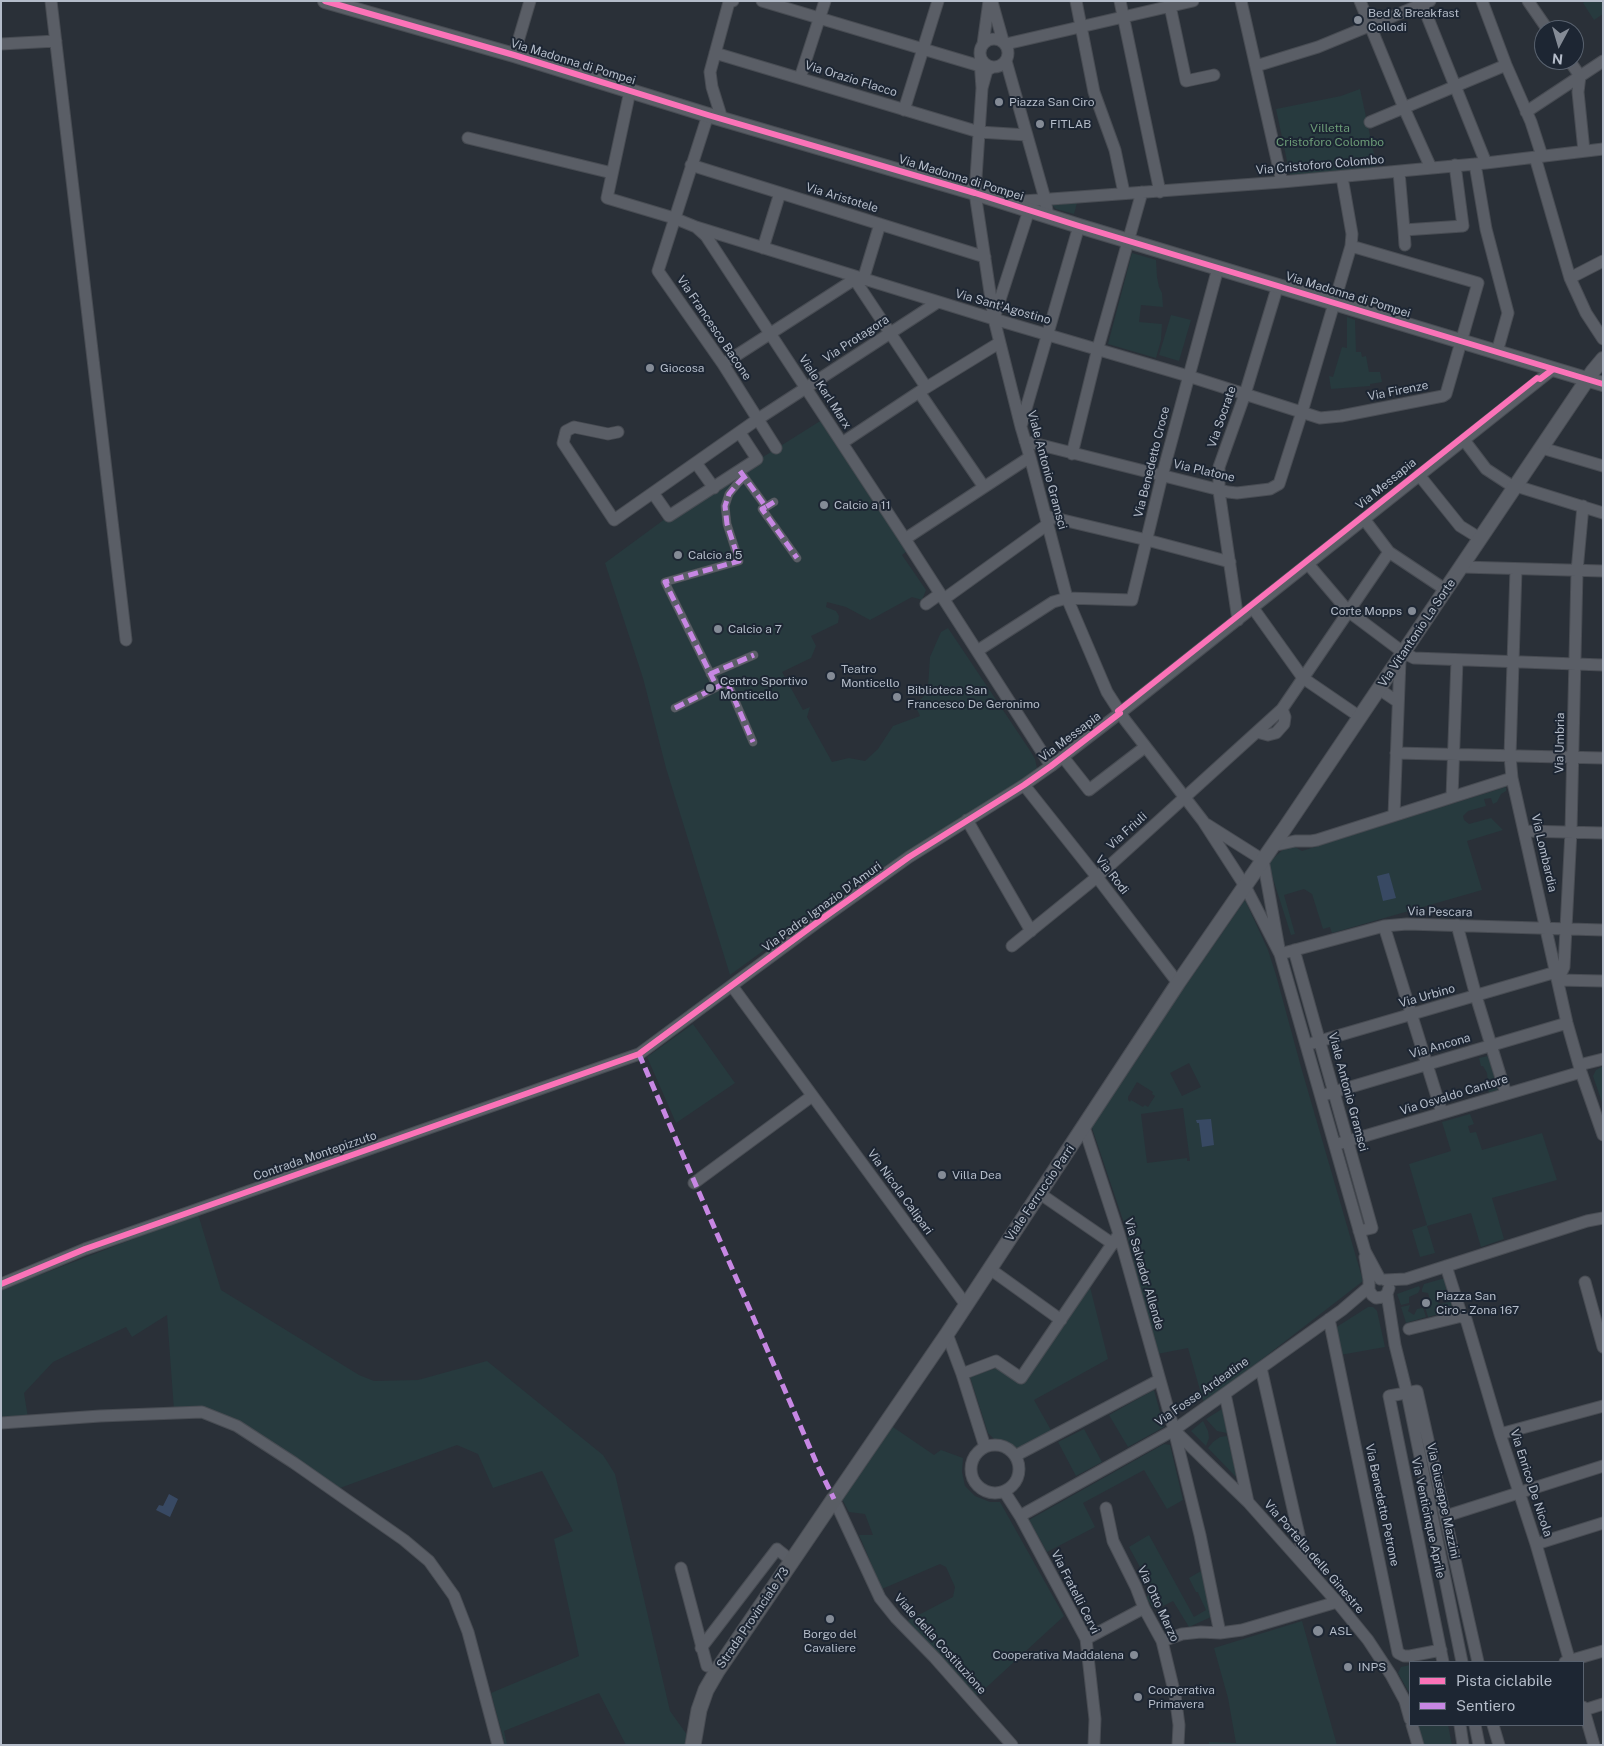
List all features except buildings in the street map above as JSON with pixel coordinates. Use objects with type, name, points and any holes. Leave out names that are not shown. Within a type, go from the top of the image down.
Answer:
[{"type":"main road","name":"Strada Provinciale 73","points":[[693,1745],[699,1710],[706,1690],[834,1500]]},
{"type":"street","points":[[51,1],[126,640]]},
{"type":"street","name":"Via Madonna di Pompei","points":[[325,1],[514,55],[1005,203],[1036,205],[1048,216],[1079,226],[1603,384]]},
{"type":"street","points":[[514,55],[530,1]]},
{"type":"street","points":[[722,119],[712,87],[710,72],[729,2],[733,1]]},
{"type":"street","points":[[762,1],[980,66]]},
{"type":"street","points":[[800,78],[825,1]]},
{"type":"street","points":[[904,110],[938,1]]},
{"type":"street","name":"Viale Antonio Gramsci","points":[[990,1],[1004,43]]},
{"type":"street","name":"Viale Antonio Gramsci","points":[[990,1],[980,66],[982,88],[976,193],[999,343],[1067,598],[1107,692],[1120,714],[1203,821],[1245,886],[1280,954]]},
{"type":"street","points":[[1076,1],[1094,92],[1115,150],[1124,193]]},
{"type":"street","points":[[1120,1],[1160,192]]},
{"type":"street","points":[[1241,1],[1282,182]]},
{"type":"street","points":[[1360,1],[1431,168]]},
{"type":"street","points":[[1482,1],[1526,112],[1570,278],[1586,313],[1603,339]]},
{"type":"street","points":[[1528,1],[1541,20]]},
{"type":"street","points":[[1004,43],[1186,2]]},
{"type":"street","points":[[1256,66],[1318,47],[1424,2],[1456,86],[1481,163],[1486,229],[1508,313],[1497,352]]},
{"type":"street","points":[[1170,6],[1186,81],[1214,75]]},
{"type":"street","points":[[994,319],[1036,205],[1027,135],[1006,61],[1009,52],[1004,43],[999,39],[990,39],[982,48],[982,60],[989,66],[998,66],[1006,61]]},
{"type":"street","points":[[1,44],[56,41]]},
{"type":"street","name":"Via Orazio Flacco","points":[[715,53],[979,132],[1027,135]]},
{"type":"street","points":[[1526,112],[1603,61]]},
{"type":"street","points":[[1370,122],[1506,65]]},
{"type":"street","name":"Viale Antonio Gramsci","points":[[982,88],[988,70],[993,67]]},
{"type":"street","points":[[1576,70],[1580,76],[1578,92],[1584,151]]},
{"type":"street","points":[[468,138],[612,173],[630,91]]},
{"type":"street","points":[[674,218],[708,115]]},
{"type":"street","name":"Via Cristoforo Colombo","points":[[1036,205],[1124,193],[1160,192],[1399,172],[1603,149]]},
{"type":"street","name":"Via Aristotele","points":[[691,165],[985,257]]},
{"type":"street","points":[[1404,230],[1463,226],[1456,166]]},
{"type":"street","points":[[1399,172],[1405,245]]},
{"type":"street","name":"Viale Karl Marx","points":[[612,173],[607,198],[674,218],[696,227],[706,236],[1051,766]]},
{"type":"street","name":"Via Platone","points":[[1025,441],[1219,490],[1237,493],[1270,488],[1279,484],[1351,246],[1352,234],[1342,177]]},
{"type":"street","points":[[1072,454],[1098,348],[1142,192]]},
{"type":"street","points":[[763,248],[780,193]]},
{"type":"street","name":"Via Francesco Bacone","points":[[674,218],[658,271],[723,364],[776,448]]},
{"type":"street","points":[[723,364],[857,279],[880,224]]},
{"type":"street","points":[[1021,427],[1079,226]]},
{"type":"street","name":"Via Sant'Agostino","points":[[696,227],[857,279],[1098,348],[1302,412]]},
{"type":"street","points":[[1351,246],[1478,283],[1500,279]]},
{"type":"street","points":[[1570,278],[1603,261]]},
{"type":"street","name":"Via Benedetto Croce","points":[[1067,598],[1132,600],[1162,476],[1218,268]]},
{"type":"street","points":[[857,279],[984,487]]},
{"type":"street","name":"Via Firenze","points":[[1302,412],[1320,418],[1340,416],[1446,394],[1478,283]]},
{"type":"street","name":"Via Socrate","points":[[1238,620],[1219,490],[1219,467],[1245,394],[1278,285]]},
{"type":"street","name":"Via Protagora","points":[[618,432],[608,434],[574,427],[566,431],[563,443],[614,520],[758,420],[938,302]]},
{"type":"street","points":[[842,443],[923,389],[999,343]]},
{"type":"street","name":"Via Vitantonio La Sorte","points":[[1245,886],[1603,359]]},
{"type":"street","name":"Via Messapia","points":[[1024,785],[1120,714],[1552,370]]},
{"type":"street","points":[[653,493],[669,516],[714,488],[742,474],[757,459],[740,433]]},
{"type":"street","points":[[1464,440],[1486,469],[1516,487],[1603,513]]},
{"type":"street","points":[[1542,448],[1603,466]]},
{"type":"street","points":[[905,539],[1030,457]]},
{"type":"street","points":[[696,463],[714,488]]},
{"type":"street","points":[[742,474],[766,507]]},
{"type":"street","points":[[717,687],[665,582],[739,561],[727,524],[725,506],[729,494],[742,474]]},
{"type":"street","points":[[1420,475],[1460,526],[1480,539]]},
{"type":"street","points":[[774,502],[762,509],[797,558]]},
{"type":"street","name":"Via Umbria","points":[[1557,976],[1564,967],[1574,758],[1577,571],[1583,506]]},
{"type":"street","points":[[1364,519],[1388,552],[1446,590]]},
{"type":"street","points":[[926,604],[942,596],[1047,520],[1147,540],[1230,562]]},
{"type":"street","name":"Via Friuli","points":[[1012,946],[1097,877],[1282,709],[1388,552]]},
{"type":"street","points":[[1308,564],[1348,611],[1402,656],[1457,660],[1603,665]]},
{"type":"street","points":[[1462,567],[1603,571]]},
{"type":"street","name":"Via Lombardia","points":[[1516,569],[1510,756],[1512,778],[1568,1023],[1580,1068],[1603,1135]]},
{"type":"street","points":[[977,651],[1053,602],[1067,598]]},
{"type":"street","points":[[1253,608],[1303,678],[1360,717]]},
{"type":"street","points":[[710,674],[754,655]]},
{"type":"street","points":[[1394,815],[1398,702],[1402,656]]},
{"type":"street","points":[[1452,797],[1457,660]]},
{"type":"street","points":[[675,708],[727,682],[753,742]]},
{"type":"street","points":[[1379,689],[1398,702]]},
{"type":"street","points":[[1063,757],[1089,790],[1146,747]]},
{"type":"street","points":[[1396,753],[1603,758]]},
{"type":"street","points":[[1272,846],[1295,841],[1317,840],[1512,778]]},
{"type":"street","name":"Via Padre Ignazio D'Amuri","points":[[639,1054],[819,921],[909,858],[1024,785]]},
{"type":"street","name":"Via Rodi","points":[[1024,785],[1178,983]]},
{"type":"street","points":[[967,820],[1031,931]]},
{"type":"street","name":"Viale Antonio Gramsci","points":[[1203,821],[1263,860],[1280,954],[1359,1231],[1379,1289]]},
{"type":"street","points":[[1285,828],[1304,841]]},
{"type":"street","points":[[1525,830],[1603,832]]},
{"type":"street","name":"Viale Ferruccio Parri","points":[[834,1500],[966,1306],[1178,983],[1245,886]]},
{"type":"street","name":"Via Pescara","points":[[1280,954],[1384,926],[1407,924],[1603,930]]},
{"type":"street","points":[[1457,925],[1476,996],[1506,1094]]},
{"type":"street","points":[[1384,926],[1442,1113]]},
{"type":"street","name":"Viale Antonio Gramsci","points":[[1294,950],[1372,1228],[1359,1231]]},
{"type":"street","name":"Via Urbino","points":[[1306,1045],[1476,996],[1557,976],[1603,981]]},
{"type":"street","name":"Via Nicola Calipari","points":[[732,986],[966,1306]]},
{"type":"street","name":"Via Ancona","points":[[1320,1096],[1568,1023]]},
{"type":"street","name":"Contrada Montepizzuto","points":[[1,1284],[85,1249],[639,1054]]},
{"type":"street","name":"Via Osvaldo Cantore","points":[[1335,1145],[1506,1094],[1603,1059]]},
{"type":"street","points":[[694,1183],[812,1096]]},
{"type":"street","name":"Via Salvador Allende","points":[[1084,1127],[1174,1430],[1200,1535],[1220,1633]]},
{"type":"street","points":[[962,1374],[996,1361],[1022,1378],[1116,1239],[1039,1193]]},
{"type":"street","points":[[1587,1221],[1603,1211]]},
{"type":"street","points":[[1379,1289],[1587,1221],[1603,1218]]},
{"type":"street","name":"Via Enrico De Nicola","points":[[1446,1266],[1462,1316],[1466,1320],[1500,1434],[1536,1544],[1568,1661]]},
{"type":"street","points":[[990,1269],[1061,1320]]},
{"type":"street","points":[[1585,1282],[1603,1347]]},
{"type":"street","name":"Via Fosse Ardeatine","points":[[1020,1516],[1174,1430],[1342,1310],[1379,1289]]},
{"type":"street","name":"Via Giuseppe Mazzini","points":[[1379,1289],[1406,1393],[1462,1661]]},
{"type":"street","points":[[1409,1330],[1462,1316]]},
{"type":"street","name":"Via Benedetto Petrone","points":[[1329,1319],[1398,1653],[1410,1656],[1441,1650]]},
{"type":"street","points":[[947,1334],[985,1447]]},
{"type":"street","points":[[1261,1368],[1306,1568]]},
{"type":"street","points":[[1015,1456],[1159,1380]]},
{"type":"street","points":[[1406,1393],[1417,1391],[1478,1661]]},
{"type":"street","name":"Via Venticinque Aprile","points":[[1406,1393],[1389,1396],[1443,1661]]},
{"type":"street","points":[[1225,1394],[1248,1502]]},
{"type":"street","points":[[1500,1434],[1603,1406]]},
{"type":"street","points":[[1,1423],[100,1416],[202,1412],[237,1426],[333,1490],[404,1540],[429,1561],[454,1596],[464,1623],[498,1745]]},
{"type":"street","name":"Via Portella delle Ginestre","points":[[1174,1430],[1248,1502],[1337,1602],[1377,1654],[1408,1701]]},
{"type":"street","points":[[1001,1446],[1015,1456],[1019,1467],[1018,1473],[1014,1484],[1004,1491],[987,1492],[974,1481],[970,1470],[973,1459],[985,1447],[1001,1446]]},
{"type":"street","points":[[1446,1516],[1603,1466]]},
{"type":"street","name":"Via Fratelli Cervi","points":[[1004,1491],[1020,1516],[1086,1638],[1094,1719],[1094,1745]]},
{"type":"street","name":"Viale della Costituzione","points":[[834,1500],[880,1598],[1012,1745]]},
{"type":"street","name":"Via Otto Marzo","points":[[1106,1508],[1113,1541],[1136,1587],[1144,1608],[1162,1641],[1179,1726],[1178,1745]]},
{"type":"street","points":[[1536,1544],[1603,1523]]},
{"type":"street","points":[[701,1648],[777,1549],[792,1561]]},
{"type":"street","points":[[681,1568],[707,1666]]},
{"type":"street","points":[[1162,1641],[1182,1634],[1220,1633],[1242,1630],[1337,1602]]},
{"type":"street","points":[[1086,1638],[1144,1608]]},
{"type":"street","points":[[1571,1661],[1603,1651]]},
{"type":"street","points":[[1584,1708],[1603,1704]]},
{"type":"street","points":[[1584,1711],[1594,1745]]},
{"type":"street","points":[[1412,1726],[1418,1745]]},
{"type":"street","points":[[1460,1726],[1463,1745]]},
{"type":"street","points":[[1475,1726],[1479,1745]]},
{"type":"street","points":[[1493,1726],[1499,1745]]},
{"type":"green space","points":[[1586,1],[1603,1],[1603,14],[1594,20],[1583,3]]},
{"type":"green space","name":"Villetta Cristoforo Colombo","points":[[1360,89],[1377,168],[1290,175],[1276,109],[1341,96]]},
{"type":"green space","points":[[1077,203],[1074,214],[1056,209],[1052,205]]},
{"type":"green space","points":[[1132,253],[1156,260],[1157,277],[1162,293],[1163,307],[1141,305],[1139,322],[1162,324],[1161,340],[1156,358],[1108,344]]},
{"type":"green space","points":[[1171,315],[1191,320],[1179,361],[1159,355]]},
{"type":"green space","points":[[1347,317],[1355,320],[1356,352],[1361,352],[1362,357],[1366,356],[1369,372],[1380,372],[1382,382],[1370,384],[1370,386],[1331,389],[1329,376],[1333,377],[1342,347],[1347,348]]},
{"type":"green space","name":"Centro Sportivo Monticello","points":[[825,418],[911,548],[902,555],[926,590],[922,600],[912,597],[870,620],[846,607],[827,602],[826,607],[836,611],[839,616],[838,623],[811,636],[816,646],[811,658],[782,672],[803,710],[810,707],[807,717],[832,762],[849,758],[865,761],[878,749],[893,726],[920,716],[915,705],[925,695],[928,687],[930,657],[941,632],[948,628],[1031,752],[1037,768],[841,894],[730,975],[666,768],[643,678],[605,563],[669,516]]},
{"type":"green space","points":[[1506,787],[1506,791],[1501,794],[1497,802],[1493,804],[1491,798],[1484,799],[1486,806],[1468,811],[1463,816],[1464,820],[1469,824],[1491,818],[1503,830],[1467,841],[1482,890],[1332,933],[1330,927],[1323,929],[1312,894],[1304,889],[1284,895],[1295,934],[1291,935],[1268,863],[1286,847],[1295,847],[1302,851]]},
{"type":"green space","points":[[1245,900],[1268,950],[1276,975],[1363,1281],[1204,1404],[1188,1348],[1157,1354],[1123,1220],[1091,1125],[1141,1054],[1168,1011]],"holes":[[[1189,1063],[1201,1087],[1182,1096],[1170,1073]],[[1137,1082],[1153,1092],[1152,1094],[1155,1096],[1148,1107],[1145,1105],[1143,1107],[1131,1100],[1130,1102],[1128,1097]],[[1183,1108],[1190,1161],[1187,1161],[1187,1158],[1147,1163],[1141,1114]]]},
{"type":"green space","points":[[693,1024],[735,1083],[676,1123],[647,1057]]},
{"type":"green space","points":[[1488,1056],[1498,1090],[1489,1093],[1487,1073],[1483,1066],[1481,1066],[1479,1058]]},
{"type":"green space","points":[[1603,1066],[1603,1105],[1593,1076],[1596,1070]]},
{"type":"green space","points":[[1470,1114],[1474,1124],[1468,1126],[1470,1133],[1476,1132],[1482,1150],[1542,1133],[1557,1180],[1492,1198],[1504,1239],[1481,1247],[1471,1213],[1427,1226],[1435,1253],[1420,1257],[1412,1230],[1427,1225],[1409,1164],[1451,1151],[1442,1122]]},
{"type":"green space","points":[[198,1214],[221,1290],[359,1375],[374,1381],[418,1380],[487,1361],[603,1455],[615,1474],[670,1711],[690,1739],[690,1745],[626,1745],[599,1693],[504,1731],[507,1745],[505,1745],[491,1693],[579,1656],[554,1539],[573,1531],[542,1471],[493,1488],[478,1454],[457,1445],[340,1488],[234,1418],[174,1410],[167,1315],[132,1337],[126,1327],[53,1362],[24,1393],[28,1418],[1,1419],[1,1290]]},
{"type":"green space","points":[[1445,1278],[1448,1289],[1437,1292],[1438,1303],[1452,1301],[1455,1310],[1428,1317],[1425,1307],[1430,1304],[1430,1299],[1428,1293],[1422,1292],[1424,1284]]},
{"type":"green space","points":[[1419,1286],[1418,1293],[1409,1297],[1409,1303],[1401,1305],[1397,1294]]},
{"type":"green space","points":[[1090,1287],[1108,1359],[1034,1400],[1052,1432],[1019,1449],[1004,1440],[994,1439],[988,1433],[970,1377],[999,1367],[1024,1383]]},
{"type":"green space","name":"Piazza San Ciro - Zona 167","points":[[1410,1305],[1408,1311],[1414,1315],[1417,1309],[1423,1308],[1426,1317],[1406,1323],[1401,1307]]},
{"type":"green space","points":[[1368,1307],[1373,1307],[1377,1311],[1385,1347],[1340,1355],[1335,1328]]},
{"type":"green space","points":[[1154,1390],[1164,1427],[1128,1447],[1109,1415]]},
{"type":"green space","points":[[1222,1409],[1227,1433],[1217,1431],[1206,1419]]},
{"type":"green space","points":[[1203,1421],[1209,1438],[1206,1446],[1191,1431]]},
{"type":"green space","points":[[890,1425],[934,1455],[941,1450],[963,1458],[962,1472],[965,1486],[975,1496],[990,1502],[1000,1502],[1064,1616],[977,1696],[907,1621],[953,1597],[955,1587],[946,1567],[940,1564],[882,1589],[859,1535],[873,1535],[865,1514],[849,1512],[842,1499]]},
{"type":"green space","points":[[1084,1429],[1102,1462],[1076,1476],[1058,1442]]},
{"type":"green space","points":[[1227,1436],[1237,1478],[1208,1448],[1220,1437]]},
{"type":"green space","points":[[1164,1444],[1170,1445],[1183,1500],[1167,1509],[1144,1470],[1083,1503],[1095,1527],[1047,1552],[1029,1520]]},
{"type":"green space","points":[[1149,1535],[1194,1617],[1206,1610],[1189,1578],[1201,1571],[1213,1616],[1189,1627],[1173,1601],[1157,1609],[1153,1608],[1146,1597],[1154,1593],[1129,1547]]},
{"type":"green space","points":[[1302,1621],[1337,1745],[1209,1745],[1209,1742],[1236,1743],[1228,1698],[1214,1648]]},
{"type":"green space","points":[[1409,1665],[1409,1692],[1398,1673],[1401,1667]]},
{"type":"green space","points":[[1418,1726],[1448,1726],[1452,1745],[1423,1745]]},
{"type":"water","points":[[1389,873],[1396,898],[1383,901],[1377,876]]},
{"type":"water","points":[[1211,1119],[1214,1145],[1202,1147],[1199,1123],[1196,1120]]},
{"type":"water","points":[[169,1494],[178,1499],[170,1517],[156,1510],[159,1505],[163,1506]]},
{"type":"marked path","points":[[740,471],[766,507],[774,502]]},
{"type":"marked path","points":[[744,477],[729,494],[725,506],[727,524],[739,561],[665,582],[717,687],[727,682],[753,742]]},
{"type":"marked path","points":[[766,507],[762,509],[797,558]]},
{"type":"marked path","points":[[710,674],[754,655]]},
{"type":"marked path","points":[[675,708],[717,687]]},
{"type":"marked path","points":[[639,1054],[816,1462],[834,1499]]},
{"type":"cycle path","points":[[325,1],[514,55],[708,115],[975,193],[1603,384]]},
{"type":"cycle path","points":[[1,1284],[85,1249],[639,1054],[909,857],[1051,766],[1120,713],[1118,711],[1537,378],[1540,379],[1552,370]]},
{"type":"place","name":"Bed & Breakfast Collodi","points":[[1358,20]]},
{"type":"place","name":"Piazza San Ciro","points":[[999,102]]},
{"type":"place","name":"FITLAB","points":[[1040,124]]},
{"type":"place","name":"Giocosa","points":[[650,368]]},
{"type":"place","name":"Calcio a 11","points":[[824,505]]},
{"type":"place","name":"Calcio a 5","points":[[678,555]]},
{"type":"place","name":"Corte Mopps","points":[[1412,611]]},
{"type":"place","name":"Calcio a 7","points":[[718,629]]},
{"type":"place","name":"Teatro Monticello","points":[[831,676]]},
{"type":"place","name":"Centro Sportivo Monticello","points":[[710,688]]},
{"type":"place","name":"Biblioteca San Francesco De Geronimo","points":[[897,697]]},
{"type":"place","name":"Villa Dea","points":[[942,1175]]},
{"type":"place","name":"Piazza San Ciro - Zona 167","points":[[1426,1303]]},
{"type":"place","name":"Borgo del Cavaliere","points":[[830,1619]]},
{"type":"place","name":"ASL","points":[[1318,1631]]},
{"type":"place","name":"Cooperativa Maddalena","points":[[1134,1655]]},
{"type":"place","name":"INPS","points":[[1348,1667]]},
{"type":"place","name":"Cooperativa Primavera","points":[[1138,1697]]}]
